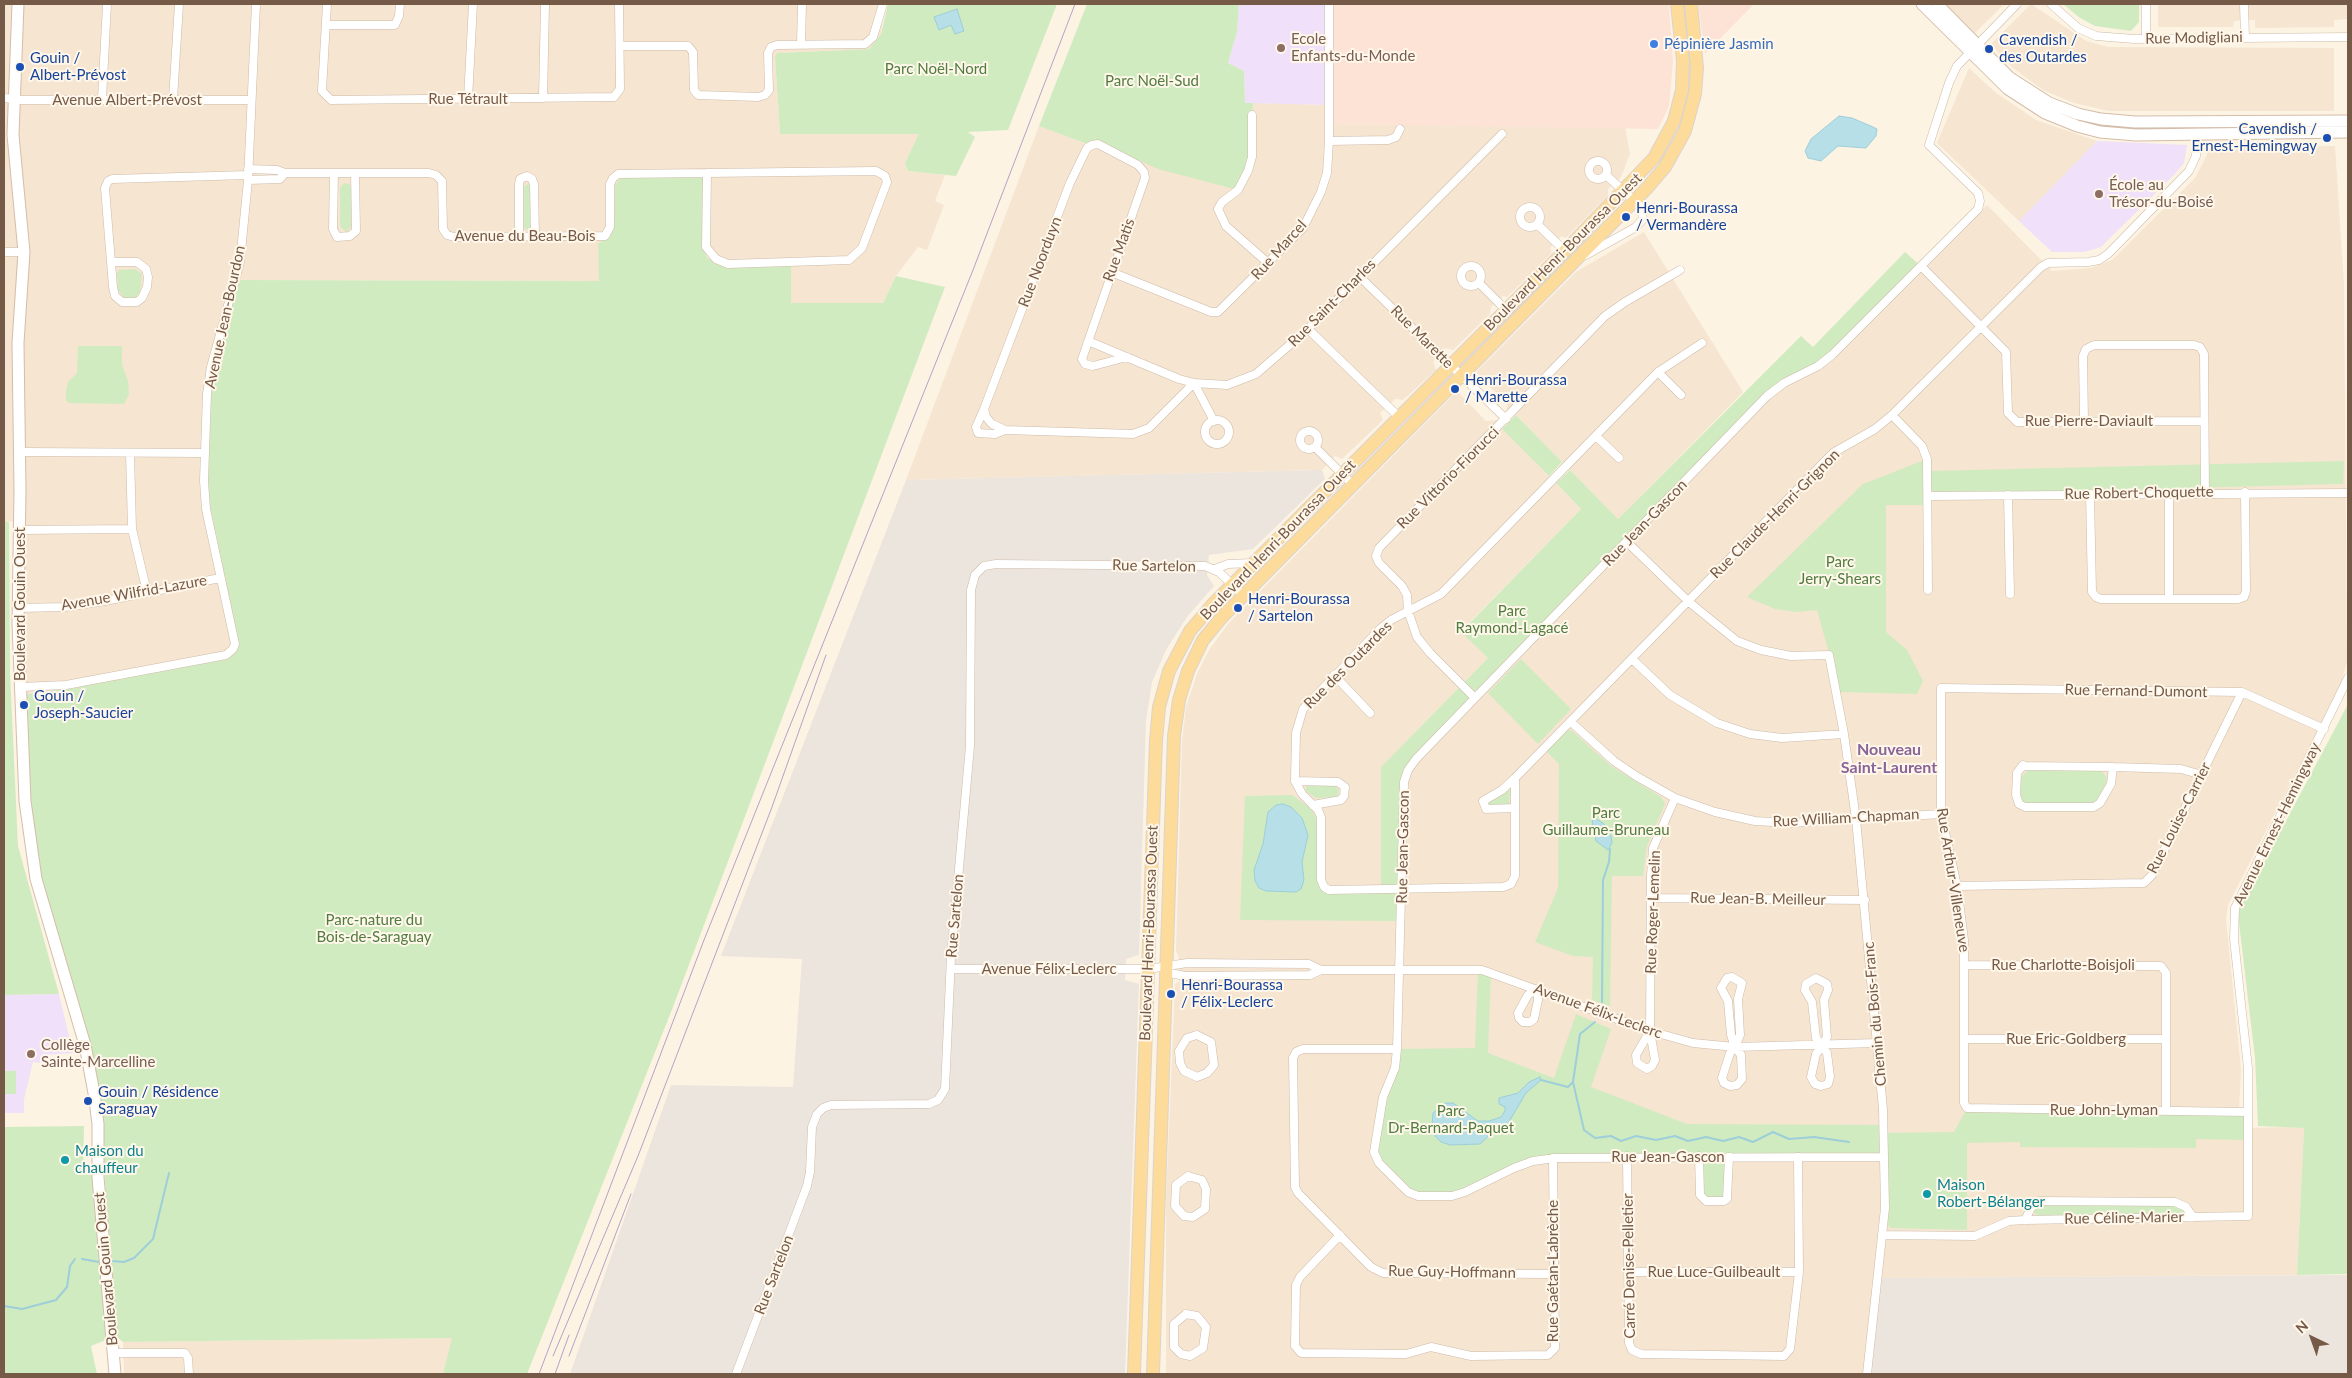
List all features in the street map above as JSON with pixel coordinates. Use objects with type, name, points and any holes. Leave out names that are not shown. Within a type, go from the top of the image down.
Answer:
[{"type":"main road","name":"Boulevard Henri-Bourassa Ouest","points":[[1134,1374],[1156,740],[1161,698],[1169,671],[1185,639],[1200,618],[1624,191],[1657,153],[1676,115],[1684,69],[1678,4]]},
{"type":"main road","name":"Boulevard Henri-Bourassa Ouest","points":[[1153,1374],[1164,1335],[1159,1195],[1174,741],[1177,707],[1188,671],[1200,646],[1217,622],[1635,200],[1668,162],[1682,138],[1689,120],[1695,94],[1696,68],[1691,4]]},
{"type":"street","name":"Boulevard Gouin Ouest","points":[[18,4],[9,99],[24,252],[18,343],[20,452],[18,608],[24,801],[31,857],[42,905],[84,1045],[94,1092],[98,1124],[98,1177],[115,1374]]},
{"type":"street","points":[[102,99],[106,4]]},
{"type":"street","points":[[173,99],[179,4]]},
{"type":"street","name":"Avenue Jean-Bourdon","points":[[20,687],[66,685],[226,655],[233,649],[235,644],[206,509],[205,453],[211,366],[240,262],[248,175],[256,4]]},
{"type":"street","points":[[327,4],[326,25],[395,25],[399,16],[400,4]]},
{"type":"street","points":[[468,99],[473,4]]},
{"type":"street","points":[[543,98],[545,4]]},
{"type":"street","points":[[619,4],[621,46],[688,46],[693,52],[694,90],[698,95],[758,97],[764,95],[769,90],[768,53],[771,47],[801,44],[860,45],[870,41],[882,4]]},
{"type":"street","points":[[801,44],[802,4]]},
{"type":"street","name":"Rue Marcel","points":[[1111,272],[1211,312],[1218,312],[1303,228],[1312,212],[1327,173],[1329,141],[1329,4]]},
{"type":"street","points":[[1922,4],[1973,48],[2026,89],[2063,109],[2094,118],[2135,122],[2348,121]]},
{"type":"street","points":[[1937,4],[2012,92],[2059,120],[2112,134],[2197,135],[2348,132]]},
{"type":"street","points":[[1973,48],[2017,4]]},
{"type":"street","name":"Rue Modigliani","points":[[2051,4],[2078,28],[2096,36],[2146,38],[2348,37]]},
{"type":"street","points":[[2146,4],[2146,38]]},
{"type":"street","points":[[2244,4],[2245,38]]},
{"type":"street","name":"Rue Tétrault","points":[[326,25],[322,92],[331,100],[610,98],[617,95],[620,89],[621,46]]},
{"type":"street","name":"Rue Jean-Gascon","points":[[1884,1157],[1627,1156],[1553,1158],[1514,1168],[1465,1192],[1452,1196],[1418,1196],[1408,1192],[1379,1163],[1374,1152],[1383,1097],[1395,1068],[1398,1049],[1404,782],[1408,770],[1416,759],[1767,396],[1784,383],[1818,366],[1832,355],[1978,209],[1980,201],[1978,193],[1929,145],[1949,83],[1957,66],[1973,48]]},
{"type":"street","name":"Avenue Albert-Prévost","points":[[9,99],[251,100]]},
{"type":"street","points":[[1252,116],[1252,157],[1248,171],[1238,190],[1222,202],[1218,209],[1226,226],[1268,263]]},
{"type":"street","points":[[1329,141],[1388,140],[1396,137],[1400,129]]},
{"type":"street","name":"Rue Saint-Charles","points":[[1088,342],[1194,382],[1227,385],[1256,374],[1308,328],[1502,134]]},
{"type":"street","name":"Rue Claude-Henri-Grignon","points":[[1515,808],[1486,809],[1483,801],[1502,790],[1515,778],[1833,453],[1876,429],[1892,415],[2041,267],[2048,263],[2099,260],[2108,254],[2189,171],[2196,156],[2197,135]]},
{"type":"street","name":"Rue Noorduyn","points":[[1117,154],[1098,144],[1088,148],[1070,184],[976,427],[978,434],[995,434],[1005,430],[1133,434],[1142,432],[1178,401],[1194,382]]},
{"type":"street","name":"Rue Matis","points":[[1117,154],[1138,165],[1144,172],[1145,178],[1082,359],[1085,364],[1093,366],[1127,357]]},
{"type":"street","name":"Avenue du Beau-Bois","points":[[111,262],[136,262],[146,270],[148,277],[147,287],[142,298],[137,302],[122,302],[115,296],[111,262],[105,188],[108,181],[112,178],[248,175],[280,179],[285,173],[429,172],[436,175],[442,181],[443,229],[447,236],[519,238],[605,236],[610,227],[610,184],[618,174],[876,171],[885,176],[887,182],[862,248],[856,256],[849,260],[728,264],[716,259],[706,247],[707,173]]},
{"type":"street","points":[[334,173],[333,229],[337,237],[350,236],[356,231],[354,173]]},
{"type":"street","points":[[1606,175],[1635,200]]},
{"type":"street","points":[[519,238],[519,184],[520,179],[527,176],[532,179],[534,184],[534,237]]},
{"type":"street","name":"Boulevard Henri-Bourassa Ouest","points":[[1572,263],[1642,222],[1642,209],[1635,200]]},
{"type":"street","points":[[1537,224],[1564,251]]},
{"type":"street","points":[[4,252],[24,252]]},
{"type":"street","name":"Rue Pierre-Daviault","points":[[1921,266],[2006,352],[2008,414],[2017,422],[2204,422]]},
{"type":"street","name":"Rue Vittorio-Fiorucci","points":[[1475,698],[1430,654],[1418,637],[1408,611],[1407,595],[1402,586],[1379,563],[1376,556],[1379,548],[1605,316],[1680,270]]},
{"type":"street","name":"Rue Marette","points":[[1359,276],[1506,419]]},
{"type":"street","points":[[1479,283],[1506,310]]},
{"type":"street","points":[[1308,328],[1399,418]]},
{"type":"street","name":"Rue des Outardes","points":[[1295,781],[1298,720],[1311,698],[1381,628],[1441,594],[1658,372],[1702,343]]},
{"type":"street","points":[[2084,422],[2083,356],[2086,349],[2094,345],[2194,345],[2200,347],[2204,354],[2205,492]]},
{"type":"street","points":[[1658,372],[1681,396]]},
{"type":"street","points":[[1194,382],[1214,421]]},
{"type":"street","points":[[984,409],[992,424],[1005,430]]},
{"type":"street","points":[[1892,415],[1925,452],[1929,496],[1928,590]]},
{"type":"street","points":[[1596,436],[1619,458]]},
{"type":"street","points":[[1316,448],[1352,484]]},
{"type":"street","points":[[20,452],[205,453]]},
{"type":"street","points":[[130,453],[132,529],[147,592]]},
{"type":"street","name":"Rue Robert-Choquette","points":[[1929,496],[2205,492],[2348,493]]},
{"type":"street","points":[[2090,494],[2092,592],[2101,599],[2238,599],[2244,597],[2246,591],[2245,492]]},
{"type":"street","points":[[2169,493],[2169,599]]},
{"type":"street","points":[[2008,495],[2010,594]]},
{"type":"street","points":[[19,530],[132,529]]},
{"type":"street","points":[[1626,542],[1689,602]]},
{"type":"street","name":"Rue Sartelon","points":[[1215,569],[1228,564],[1254,563]]},
{"type":"street","name":"Rue Sartelon","points":[[736,1374],[808,1186],[812,1127],[817,1114],[823,1108],[831,1105],[929,1104],[938,1100],[944,1092],[951,969],[970,746],[971,600],[975,575],[984,566],[996,564],[1200,566],[1215,569],[1243,595]]},
{"type":"street","name":"Avenue Wilfrid-Lazure","points":[[18,608],[66,607],[220,578]]},
{"type":"street","name":"Chemin du Bois-Franc","points":[[1689,602],[1716,626],[1737,641],[1761,650],[1791,656],[1830,655],[1844,734],[1865,900],[1884,1157],[1885,1208],[1866,1374]]},
{"type":"street","points":[[1632,659],[1670,695],[1717,723],[1750,734],[1782,738],[1844,734]]},
{"type":"street","points":[[1334,675],[1370,713]]},
{"type":"street","name":"Avenue Ernest-Hemingway","points":[[2248,1216],[2246,1112],[2248,1068],[2234,938],[2235,908],[2348,678]]},
{"type":"street","name":"Rue Fernand-Dumont","points":[[1941,688],[2242,692],[2324,730]]},
{"type":"street","name":"Rue Arthur-Villeneuve","points":[[1941,688],[1940,814],[1956,886],[1964,940],[1966,1039],[1964,1103]]},
{"type":"street","name":"Rue Louise-Carrier","points":[[1956,886],[2144,883],[2152,875],[2242,692]]},
{"type":"street","name":"Rue William-Chapman","points":[[1571,722],[1614,761],[1675,798],[1715,812],[1755,821],[1790,823],[1940,814]]},
{"type":"street","points":[[2113,767],[2111,784],[2100,804],[2094,808],[2025,807],[2019,804],[2016,795],[2017,773],[2023,765],[2113,767],[2180,769],[2202,775]]},
{"type":"street","points":[[1313,805],[1341,800],[1344,796],[1345,787],[1338,782],[1295,781],[1302,794],[1321,817],[1321,880],[1324,887],[1329,890],[1503,886],[1511,884],[1514,876],[1515,778]]},
{"type":"street","name":"Rue Roger-Lemelin","points":[[1650,1031],[1650,898],[1653,848],[1675,798]]},
{"type":"street","name":"Rue Jean-B. Meilleur","points":[[1650,898],[1865,900]]},
{"type":"street","name":"Avenue Félix-Leclerc","points":[[951,969],[1167,969],[1187,963],[1310,964],[1321,970]]},
{"type":"street","name":"Rue Charlotte-Boisjoli","points":[[1965,964],[2161,966],[2166,973],[2166,1039]]},
{"type":"street","name":"Avenue Félix-Leclerc","points":[[1167,969],[1185,976],[1310,975],[1321,970],[1482,970],[1650,1031],[1693,1043],[1735,1047],[1877,1043]]},
{"type":"street","points":[[1735,1047],[1730,1053],[1722,1078],[1724,1083],[1730,1086],[1737,1085],[1742,1079],[1741,1055],[1735,1047],[1731,1035],[1728,1001],[1721,988],[1727,978],[1732,977],[1742,984],[1738,999],[1740,1035],[1735,1047]]},
{"type":"street","points":[[1822,1046],[1816,1054],[1811,1077],[1815,1084],[1821,1086],[1828,1084],[1830,1077],[1827,1053],[1822,1046],[1816,1038],[1812,1002],[1805,990],[1806,984],[1816,978],[1827,984],[1828,990],[1824,1000],[1827,1037],[1822,1046]]},
{"type":"street","points":[[1203,1036],[1214,1047],[1214,1065],[1207,1073],[1192,1076],[1181,1067],[1179,1056],[1180,1046],[1187,1038],[1203,1036]]},
{"type":"street","name":"Rue Eric-Goldberg","points":[[1966,1039],[2166,1039]]},
{"type":"street","points":[[2166,1039],[2166,1110]]},
{"type":"street","name":"Rue Guy-Hoffmann","points":[[1398,1049],[1302,1049],[1296,1052],[1293,1058],[1295,1187],[1298,1193],[1371,1267],[1383,1272],[1552,1274]]},
{"type":"street","name":"Boulevard Henri-Bourassa Ouest","points":[[1164,1056],[1179,1056]]},
{"type":"street","name":"Rue John-Lyman","points":[[1964,1103],[1967,1108],[1974,1110],[2246,1112]]},
{"type":"street","name":"Carré Denise-Pelletier","points":[[1627,1156],[1629,1343],[1632,1350],[1641,1354],[1784,1356],[1790,1349],[1799,1272],[1798,1157]]},
{"type":"street","points":[[1699,1156],[1700,1195],[1706,1201],[1724,1201],[1727,1199],[1729,1157]]},
{"type":"street","name":"Rue Gaétan-Labrèche","points":[[1340,1235],[1300,1277],[1296,1285],[1295,1346],[1301,1353],[1406,1354],[1431,1347],[1471,1356],[1548,1354],[1555,1348],[1552,1274],[1553,1158]]},
{"type":"street","points":[[1198,1177],[1206,1189],[1205,1209],[1193,1218],[1184,1216],[1177,1210],[1175,1195],[1176,1185],[1183,1178],[1198,1177]]},
{"type":"street","points":[[1159,1195],[1175,1195]]},
{"type":"street","name":"Rue Céline-Marier","points":[[2025,1220],[2031,1208],[2040,1201],[2175,1202],[2186,1207],[2193,1217]]},
{"type":"street","name":"Rue Céline-Marier","points":[[1882,1235],[1975,1236],[2009,1221],[2025,1220],[2248,1216]]},
{"type":"street","name":"Rue Luce-Guilbeault","points":[[1629,1272],[1799,1272]]},
{"type":"street","points":[[1186,1314],[1197,1316],[1206,1327],[1203,1348],[1190,1356],[1177,1351],[1164,1335],[1177,1320],[1186,1314]]},
{"type":"street","points":[[114,1353],[179,1353],[188,1356],[189,1374]]},
{"type":"shaded area","points":[[4,4],[884,4],[881,34],[869,49],[777,53],[775,57],[780,134],[920,134],[905,163],[908,171],[945,175],[935,201],[944,205],[927,250],[918,247],[896,276],[883,303],[791,303],[727,267],[714,263],[703,248],[615,186],[614,229],[608,238],[598,243],[600,281],[240,280],[237,651],[228,659],[25,695],[21,522],[4,521]]},
{"type":"shaded area","name":"Ecole Enfants-du-Monde","points":[[1239,4],[1329,4],[1329,105],[1245,103],[1244,71],[1228,63],[1237,32]]},
{"type":"shaded area","name":"Pépinière Jasmin","points":[[1332,4],[1669,4],[1673,62],[1669,106],[1658,129],[1328,124]]},
{"type":"shaded area","points":[[1698,4],[1754,4],[1705,54]]},
{"type":"shaded area","points":[[1946,4],[2004,4],[1975,33]]},
{"type":"shaded area","points":[[2031,4],[2086,41],[2108,47],[2334,48],[2334,111],[2109,111],[2074,103],[2043,90],[2013,68],[1991,44]]},
{"type":"shaded area","points":[[2158,4],[2348,4],[2348,19],[2334,20],[2334,27],[2255,28],[2255,20],[2234,21],[2233,27],[2158,27]]},
{"type":"shaded area","points":[[1969,68],[1995,92],[2036,120],[2097,141],[2019,221],[1937,143]]},
{"type":"shaded area","points":[[1253,103],[1329,105],[1329,124],[1625,127],[1630,154],[1621,177],[1608,189],[1608,195],[1566,238],[1561,236],[1550,248],[1552,253],[1507,297],[1503,296],[1491,307],[1490,314],[1453,350],[1446,348],[1433,362],[1436,370],[1403,400],[1395,399],[1380,413],[1383,420],[1342,459],[1335,456],[1322,470],[906,480],[1039,126],[1087,144],[1252,155]]},
{"type":"shaded area","name":"École au Trésor-du-Boisé","points":[[2097,141],[2187,145],[2184,163],[2174,175],[2101,247],[2084,252],[2052,252],[2019,221]]},
{"type":"shaded area","points":[[2335,146],[2344,285],[2347,662],[2340,687],[2228,905],[2226,919],[2241,1070],[2238,1128],[2304,1127],[2297,1275],[1878,1278],[1866,1374],[1166,1374],[1166,1201],[1175,984],[1179,982],[1179,957],[1176,951],[1182,742],[1186,707],[1197,674],[1209,650],[1228,624],[1457,391],[1486,421],[1506,419],[1507,404],[1476,372],[1576,272],[1644,232],[1743,392],[1618,519],[1513,412],[1500,426],[1581,509],[1461,631],[1488,658],[1381,767],[1408,770],[1767,396],[1921,266],[1987,205],[2052,271],[2090,268],[2112,260],[2195,178],[2207,155],[2207,147]]},
{"type":"shaded area","points":[[1322,470],[1325,479],[1253,549],[1209,555],[1207,575],[1214,586],[1187,617],[1166,650],[1152,682],[1146,721],[1139,955],[1126,959],[1125,980],[1139,984],[1125,1374],[570,1374],[671,1085],[793,1087],[802,959],[721,956],[906,480]]},
{"type":"shaded area","name":"Collège Sainte-Marcelline","points":[[59,994],[73,1053],[42,1055],[40,1063],[33,1062],[24,1099],[24,1113],[4,1113],[4,995]]},
{"type":"shaded area","points":[[2348,1275],[2348,1374],[1866,1374],[1878,1278]]},
{"type":"shaded area","points":[[453,1338],[443,1374],[124,1374],[123,1342]]},
{"type":"green space","name":"Parc Noël-Nord","points":[[888,4],[1057,4],[1008,130],[968,132],[975,137],[956,176],[908,171],[905,163],[919,134],[780,134],[775,57],[777,53],[869,49],[881,34]]},
{"type":"green space","name":"Parc Noël-Sud","points":[[1087,4],[1239,4],[1237,32],[1228,63],[1244,71],[1245,103],[1253,103],[1252,155],[1238,190],[1158,169],[1097,141],[1087,144],[1039,126]]},
{"type":"green space","points":[[2063,4],[2139,4],[2139,22],[2131,31],[2095,26],[2080,18]]},
{"type":"green space","name":"Parc-nature du Bois-de-Saraguay","points":[[704,176],[703,248],[707,257],[714,263],[727,267],[791,265],[791,303],[883,303],[896,276],[945,287],[673,1007],[527,1374],[443,1374],[452,1338],[123,1342],[118,1338],[109,1252],[101,1109],[38,868],[30,822],[25,695],[228,659],[237,651],[238,641],[208,495],[211,389],[216,357],[240,280],[599,281],[598,243],[608,238],[614,229],[615,186],[618,181],[622,178]]},
{"type":"green space","points":[[344,183],[349,184],[351,188],[351,227],[346,232],[340,226],[340,188]]},
{"type":"green space","points":[[528,184],[531,187],[531,227],[528,230],[524,228],[524,187]]},
{"type":"green space","name":"Parc Raymond-Lagacé","points":[[1905,252],[1921,266],[1832,355],[1784,383],[1408,770],[1401,921],[1240,920],[1245,796],[1292,795],[1310,808],[1316,817],[1321,880],[1324,887],[1381,888],[1381,767],[1488,658],[1461,632],[1581,509],[1556,483],[1570,470],[1618,519],[1801,336],[1813,347]]},
{"type":"green space","points":[[135,269],[142,274],[140,292],[136,297],[126,299],[118,290],[117,274],[119,270]]},
{"type":"green space","points":[[78,346],[122,346],[122,365],[128,381],[129,394],[124,404],[69,403],[66,400],[68,382],[77,373]]},
{"type":"green space","points":[[1516,415],[1562,462],[1549,476],[1502,429]]},
{"type":"green space","name":"Parc Jerry-Shears","points":[[1927,459],[1929,505],[1886,505],[1886,632],[1907,650],[1923,681],[1917,694],[1840,692],[1817,610],[1797,612],[1775,609],[1747,597],[1863,484]]},
{"type":"green space","points":[[2344,461],[2343,484],[1938,495],[1931,489],[1930,471]]},
{"type":"green space","points":[[4,521],[9,522],[10,673],[18,846],[59,994],[4,995]]},
{"type":"green space","points":[[1521,659],[1571,709],[1538,744],[1488,693]]},
{"type":"green space","points":[[2348,704],[2348,1274],[2297,1275],[2304,1128],[2258,1126],[2255,1058],[2239,910]]},
{"type":"green space","name":"Parc Guillaume-Bruneau","points":[[1567,730],[1572,731],[1611,766],[1661,797],[1665,804],[1647,846],[1643,876],[1612,876],[1610,1006],[1592,1000],[1593,957],[1573,956],[1535,942],[1558,888],[1559,764],[1545,750]]},
{"type":"green space","points":[[2033,769],[2100,770],[2107,780],[2098,800],[2092,804],[2028,804],[2021,801],[2021,778],[2027,771]]},
{"type":"green space","points":[[1306,786],[1335,786],[1339,790],[1338,795],[1336,797],[1316,798],[1306,791]]},
{"type":"green space","points":[[1510,786],[1509,805],[1489,807],[1486,801]]},
{"type":"green space","name":"Parc Dr-Bernard-Paquet","points":[[1478,970],[1491,972],[1488,1053],[1554,1078],[1576,1014],[1611,1029],[1591,1087],[1687,1124],[1883,1125],[1884,1157],[1533,1161],[1465,1192],[1418,1196],[1379,1163],[1374,1139],[1397,1049],[1475,1048]]},
{"type":"green space","points":[[4,1071],[16,1071],[16,1094],[4,1094]]},
{"type":"green space","points":[[1967,1108],[2246,1112],[2247,1140],[2196,1139],[2196,1148],[2020,1147],[2020,1142],[1967,1143],[1967,1230],[1891,1228],[1887,1224],[1886,1133],[1954,1132]]},
{"type":"green space","points":[[84,1126],[83,1173],[94,1175],[106,1340],[91,1346],[97,1374],[4,1374],[4,1127]]},
{"type":"green space","points":[[1706,1160],[1723,1161],[1727,1164],[1726,1195],[1722,1199],[1704,1196],[1702,1165]]},
{"type":"green space","points":[[2175,1203],[2185,1210],[2184,1213],[2180,1215],[2039,1217],[2034,1212],[2034,1209],[2041,1204]]},
{"type":"water","points":[[957,9],[964,31],[955,34],[951,25],[939,30],[934,17]]},
{"type":"water","points":[[1839,116],[1852,118],[1877,129],[1876,136],[1866,148],[1838,146],[1821,161],[1808,158],[1805,151],[1811,139]]},
{"type":"water","points":[[1283,804],[1291,807],[1302,818],[1308,835],[1302,862],[1304,880],[1301,889],[1296,892],[1266,891],[1259,888],[1255,881],[1254,870],[1263,844],[1268,812],[1276,805]]},
{"type":"water","points":[[1595,818],[1604,824],[1611,836],[1612,843],[1608,850],[1596,841],[1592,821]]},
{"type":"water","points":[[1540,1077],[1541,1080],[1526,1093],[1507,1125],[1493,1132],[1480,1144],[1450,1145],[1441,1142],[1435,1136],[1432,1126],[1433,1113],[1445,1103],[1453,1103],[1478,1121],[1489,1121],[1501,1117],[1505,1111],[1505,1107],[1499,1104],[1499,1098],[1518,1093],[1529,1082]]},
{"type":"waterway","points":[[1602,1002],[1603,880],[1609,862],[1610,849]]},
{"type":"waterway","points":[[1541,1080],[1568,1087],[1573,1082],[1580,1034],[1595,1022]]},
{"type":"waterway","points":[[1573,1082],[1584,1130],[1595,1138],[1611,1136],[1621,1141],[1636,1136],[1656,1140],[1675,1136],[1688,1141],[1706,1137],[1723,1141],[1739,1137],[1753,1142],[1773,1132],[1789,1139],[1814,1137],[1849,1142]]},
{"type":"waterway","points":[[112,1261],[124,1262],[134,1258],[153,1239],[169,1173]]},
{"type":"waterway","points":[[4,1306],[22,1309],[56,1300],[67,1287],[70,1266],[75,1259]]},
{"type":"waterway","points":[[82,1259],[99,1262]]},
{"type":"tram line","points":[[539,1374],[704,940],[973,270],[1075,4]]},
{"type":"tram line","points":[[553,1356],[638,1156],[772,807],[826,655]]},
{"type":"tram line","points":[[569,1356],[631,1194]]},
{"type":"tram line","points":[[555,1374],[569,1335]]},
{"type":"place","name":"Pépinière Jasmin","points":[[1654,44]]},
{"type":"place","name":"Ecole Enfants-du-Monde","points":[[1281,48]]},
{"type":"place","name":"Cavendish / des Outardes","points":[[1989,49]]},
{"type":"place","name":"Gouin / Albert-Prévost","points":[[20,67]]},
{"type":"place","name":"Cavendish / Ernest-Hemingway","points":[[2327,138]]},
{"type":"place","name":"École au Trésor-du-Boisé","points":[[2099,194]]},
{"type":"place","name":"Henri-Bourassa / Vermandère","points":[[1626,217]]},
{"type":"place","name":"Henri-Bourassa / Marette","points":[[1455,389]]},
{"type":"place","name":"Henri-Bourassa / Sartelon","points":[[1238,608]]},
{"type":"place","name":"Gouin / Joseph-Saucier","points":[[24,705]]},
{"type":"place","name":"Henri-Bourassa / Félix-Leclerc","points":[[1171,994]]},
{"type":"place","name":"Collège Sainte-Marcelline","points":[[31,1054]]},
{"type":"place","name":"Gouin / Résidence Saraguay","points":[[88,1101]]},
{"type":"place","name":"Maison du chauffeur","points":[[65,1160]]},
{"type":"place","name":"Maison Robert-Bélanger","points":[[1927,1194]]},
{"type":"district","name":"Nouveau Saint-Laurent","points":[[1889,759]]}]
